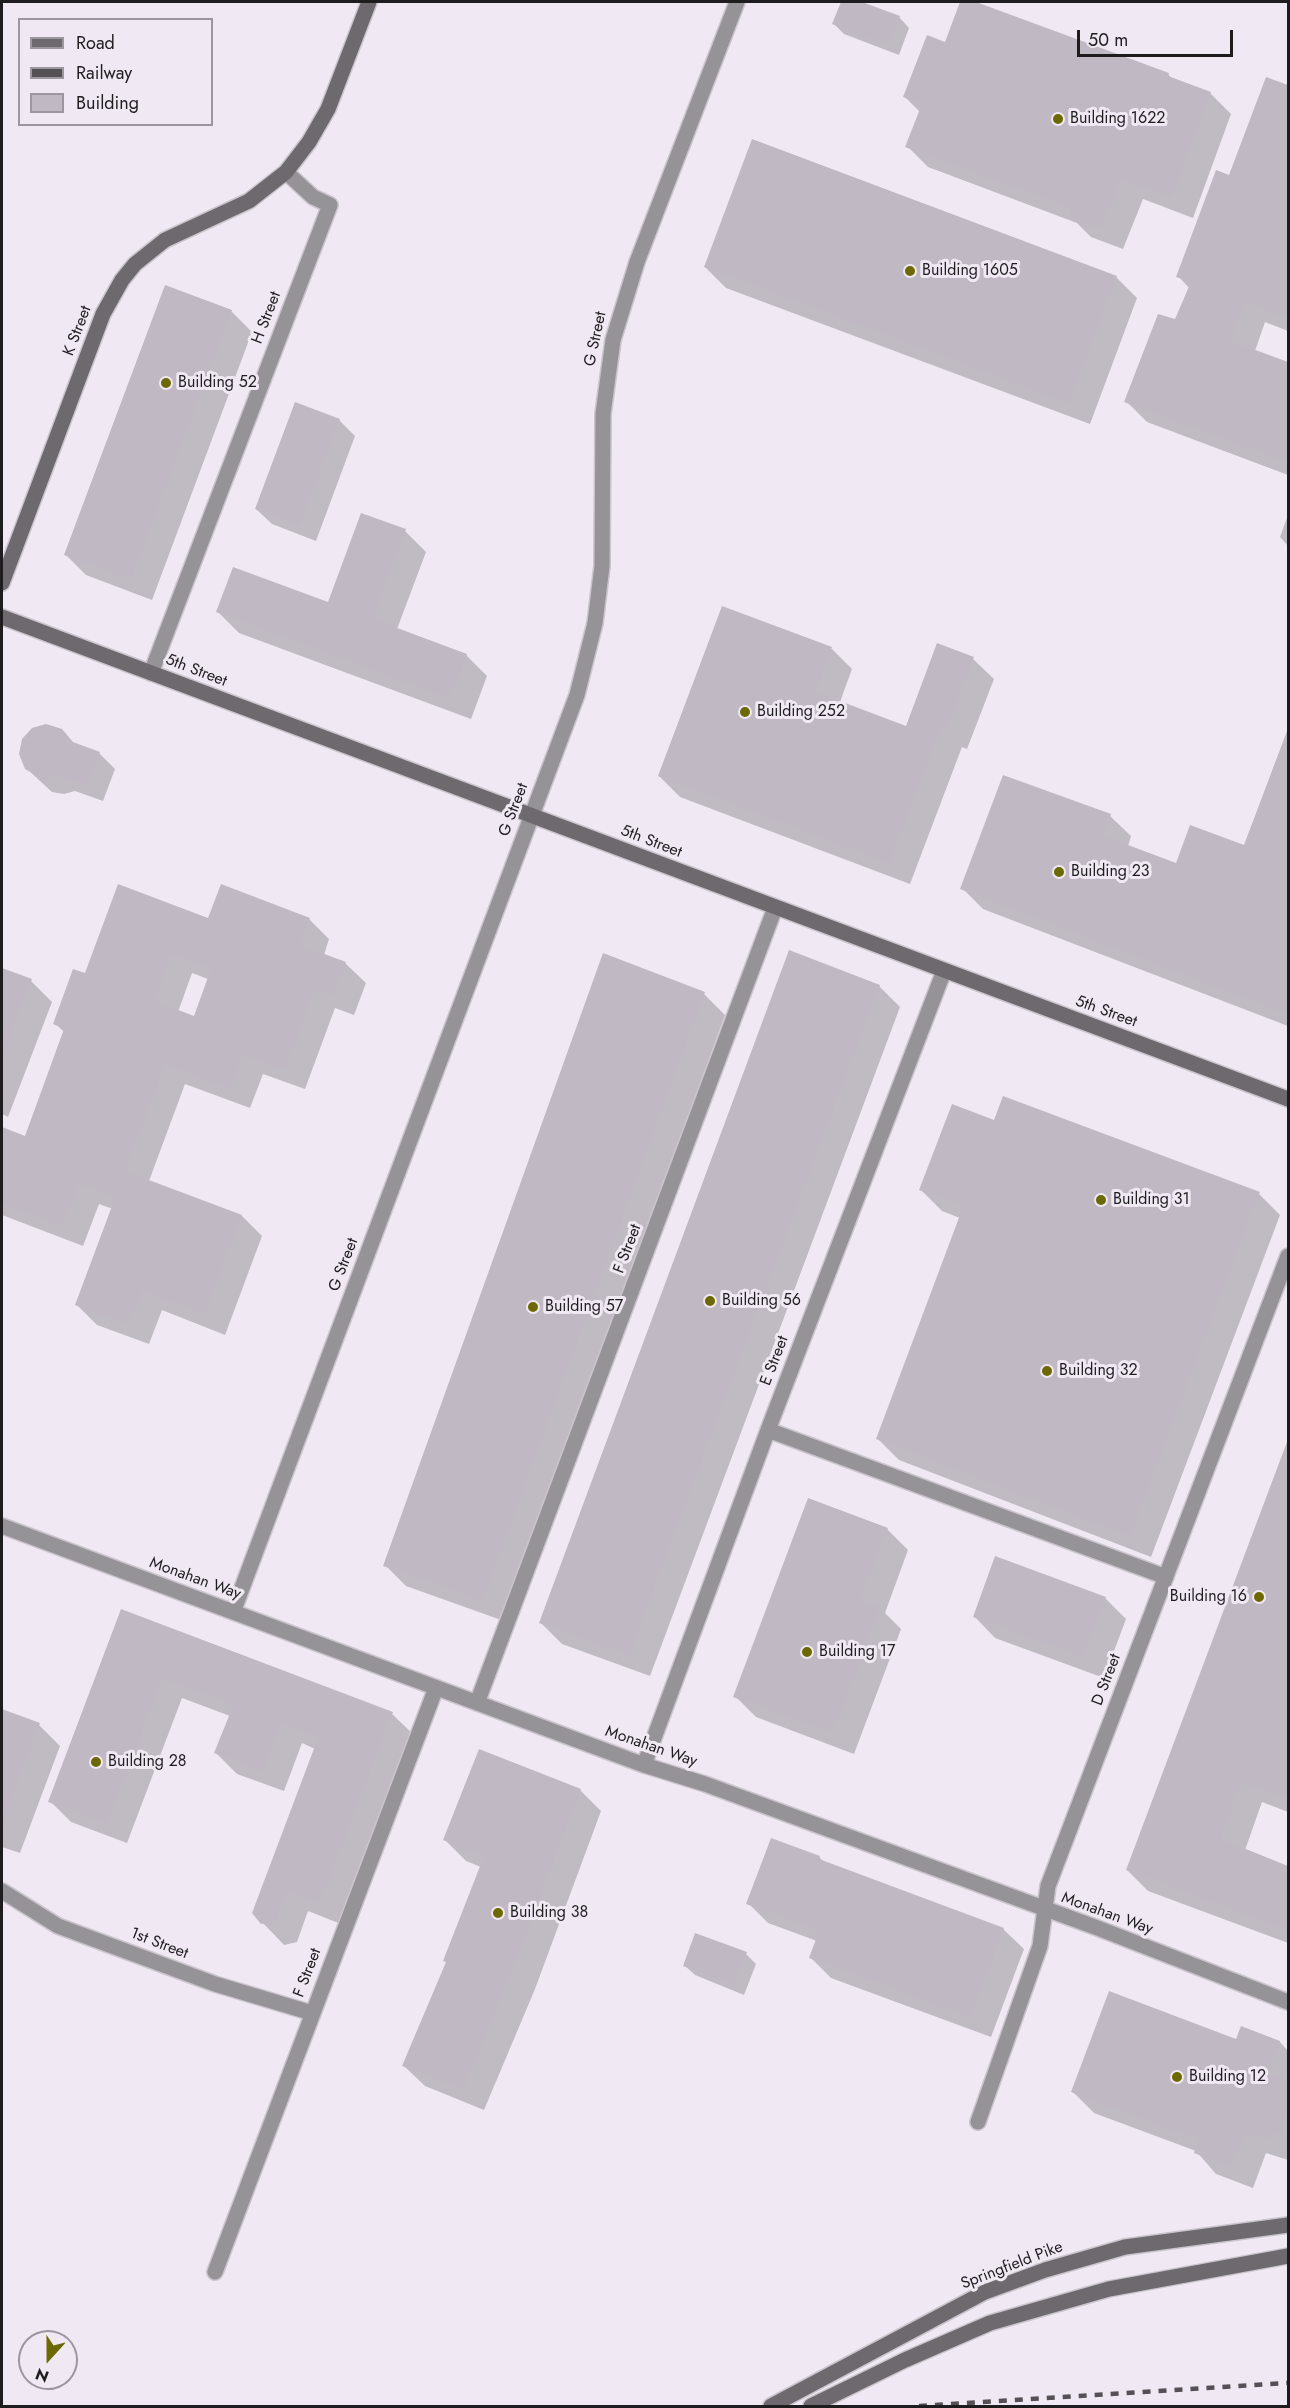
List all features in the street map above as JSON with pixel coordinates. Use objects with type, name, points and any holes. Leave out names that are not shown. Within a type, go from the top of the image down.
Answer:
[{"type":"street","points":[[286,172],[309,142],[327,109],[369,2]]},
{"type":"street","name":"G Street","points":[[233,1612],[577,695],[595,623],[604,540],[603,414],[609,365],[620,312],[737,2]]},
{"type":"street","name":"K Street","points":[[2,583],[103,314],[122,280],[135,264],[165,240],[249,201],[286,172]]},
{"type":"street","name":"H Street","points":[[151,673],[330,205],[313,197],[286,172]]},
{"type":"street","name":"5th Street","points":[[2,617],[1288,1099]]},
{"type":"street","name":"F Street","points":[[477,1703],[775,908]]},
{"type":"street","name":"E Street","points":[[644,1765],[768,1430],[944,971]]},
{"type":"street","name":"D Street","points":[[978,2122],[1040,1946],[1048,1886],[1288,1256]]},
{"type":"street","points":[[768,1430],[1166,1577]]},
{"type":"street","name":"Monahan Way","points":[[2,1526],[644,1765],[705,1784],[1044,1911],[1095,1927],[1288,2002]]},
{"type":"street","name":"F Street","points":[[215,2272],[436,1688]]},
{"type":"street","name":"1st Street","points":[[2,1892],[58,1926],[215,1984],[312,2013]]},
{"type":"street","name":"Springfield Pike","points":[[771,2406],[985,2292],[1045,2270],[1125,2247],[1288,2225]]},
{"type":"street","points":[[811,2406],[905,2360],[990,2323],[1109,2289],[1288,2256]]},
{"type":"building","points":[[841,2],[862,2],[900,16],[888,46],[832,24]]},
{"type":"building","name":"Building 1622","points":[[960,2],[976,2],[1169,73],[1168,76],[1211,92],[1172,198],[1121,179],[1102,229],[1068,217],[1071,209],[905,147],[922,104],[903,97],[927,35],[945,42]]},
{"type":"building","points":[[1266,77],[1288,85],[1288,319],[1244,302],[1231,341],[1288,362],[1288,463],[1124,402],[1158,314],[1175,319],[1191,282],[1176,277],[1216,170],[1229,175]]},
{"type":"building","name":"Building 1605","points":[[752,139],[1117,276],[1069,404],[704,267]]},
{"type":"building","name":"Building 52","points":[[165,285],[232,310],[131,580],[64,555]]},
{"type":"building","points":[[295,402],[340,419],[300,526],[255,509]]},
{"type":"building","points":[[361,513],[406,529],[373,619],[467,654],[450,699],[216,612],[233,567],[328,602]]},
{"type":"building","points":[[722,606],[832,647],[816,692],[906,726],[937,643],[974,657],[947,730],[941,728],[890,864],[658,776]]},
{"type":"building","points":[[46,724],[62,729],[73,742],[100,752],[87,786],[58,776],[43,779],[25,769],[19,754],[22,739],[32,728]]},
{"type":"building","points":[[1287,731],[1288,1015],[960,889],[1003,775],[1111,814],[1104,836],[1176,863],[1190,825],[1244,845]]},
{"type":"building","points":[[118,884],[208,918],[221,884],[310,918],[300,945],[346,962],[334,996],[315,989],[285,1070],[243,1055],[230,1089],[165,1065],[125,1171],[242,1215],[205,1315],[142,1291],[129,1325],[75,1305],[115,1198],[79,1184],[63,1227],[2,1204],[2,1127],[25,1136],[64,1029],[53,1024],[73,969],[85,973]],"holes":[[[172,954],[211,969],[194,1016],[155,1001]]]},
{"type":"building","name":"Building 56","points":[[789,950],[880,985],[629,1656],[539,1623]]},
{"type":"building","name":"Building 57","points":[[603,953],[705,992],[483,1601],[383,1566]]},
{"type":"building","points":[[2,968],[32,979],[3,1055],[2,1055]]},
{"type":"building","name":"Building 32","points":[[1003,1096],[1260,1192],[1130,1537],[876,1439],[963,1207],[919,1190],[952,1104],[994,1120]]},
{"type":"building","points":[[1287,1442],[1288,1800],[1241,1782],[1221,1839],[1288,1866],[1288,1931],[1126,1870]]},
{"type":"building","name":"Building 17","points":[[808,1498],[888,1528],[861,1600],[880,1607],[833,1734],[733,1697]]},
{"type":"building","points":[[995,1556],[1106,1597],[1083,1658],[973,1617]]},
{"type":"building","name":"Building 28","points":[[121,1609],[393,1712],[320,1904],[287,1891],[276,1922],[261,1924],[252,1913],[318,1738],[281,1724],[263,1772],[214,1753],[233,1706],[204,1694],[162,1679],[107,1824],[48,1802]]},
{"type":"building","points":[[2,1709],[40,1723],[3,1821],[2,1821]]},
{"type":"building","name":"Building 38","points":[[479,1749],[581,1789],[514,1967],[463,2090],[402,2066],[446,1962],[443,1961],[484,1856],[443,1840]]},
{"type":"building","points":[[771,1838],[820,1856],[819,1859],[1004,1928],[971,2018],[809,1958],[819,1931],[746,1904]]},
{"type":"building","points":[[695,1933],[747,1952],[734,1985],[683,1966]]},
{"type":"building","name":"Building 12","points":[[1109,1991],[1236,2039],[1241,2026],[1280,2041],[1268,2073],[1288,2081],[1288,2112],[1280,2134],[1275,2132],[1272,2141],[1245,2133],[1232,2168],[1194,2153],[1198,2140],[1071,2092]]},
{"type":"railway","points":[[919,2406],[1288,2383]]},
{"type":"place","name":"Building 1622","points":[[1058,119]]},
{"type":"place","name":"Building 1605","points":[[910,271]]},
{"type":"place","name":"Building 52","points":[[166,383]]},
{"type":"place","name":"Building 252","points":[[745,712]]},
{"type":"place","name":"Building 23","points":[[1059,872]]},
{"type":"place","name":"Building 31","points":[[1101,1200]]},
{"type":"place","name":"Building 56","points":[[710,1301]]},
{"type":"place","name":"Building 57","points":[[533,1307]]},
{"type":"place","name":"Building 32","points":[[1047,1371]]},
{"type":"place","name":"Building 16","points":[[1259,1597]]},
{"type":"place","name":"Building 17","points":[[807,1652]]},
{"type":"place","name":"Building 28","points":[[96,1762]]},
{"type":"place","name":"Building 38","points":[[498,1913]]},
{"type":"place","name":"Building 12","points":[[1177,2077]]}]
